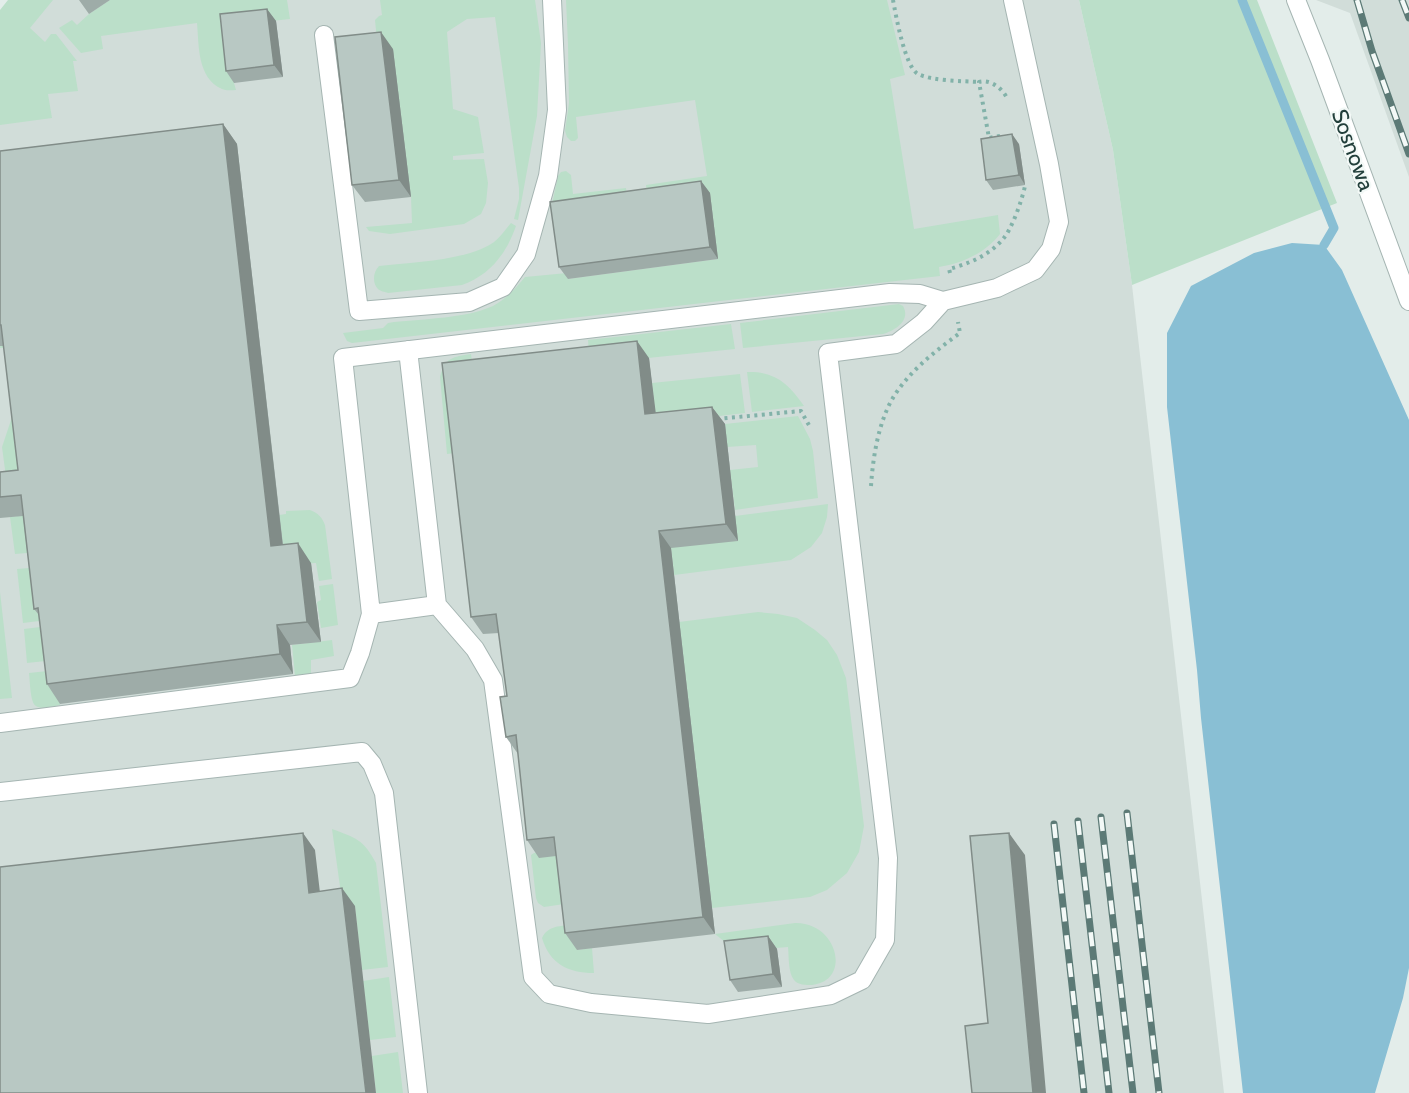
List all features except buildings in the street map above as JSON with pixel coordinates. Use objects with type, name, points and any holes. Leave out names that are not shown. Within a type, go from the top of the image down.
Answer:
[{"type":"street","points":[[324,35],[359,311],[469,302],[503,286],[526,254],[530,243],[548,176],[557,110],[552,0]]},
{"type":"street","points":[[0,723],[350,678],[371,614],[343,358],[890,293],[920,294],[949,300],[997,288],[1035,270],[1051,249],[1059,222],[1049,164],[1013,0]]},
{"type":"street","name":"Sosnowa","points":[[1296,0],[1409,301]]},
{"type":"street","points":[[408,350],[437,605],[475,650],[493,680],[533,977],[549,994],[591,1003],[708,1014],[831,995],[862,980],[885,940],[888,858],[828,353],[896,344],[949,300]]},
{"type":"street","points":[[371,614],[437,605]]},
{"type":"street","points":[[0,792],[362,752],[372,764],[384,793],[418,1093]]},
{"type":"path","points":[[893,0],[905,52],[910,66],[917,74],[945,80],[990,82],[1005,94],[1010,103]]},
{"type":"path","points":[[979,82],[988,138],[1010,135]]},
{"type":"path","points":[[845,498],[871,493],[877,443],[886,413],[896,394],[914,371],[960,333],[949,300],[949,269],[968,264],[990,251],[1004,238],[1018,210],[1027,180]]},
{"type":"path","points":[[714,419],[801,411],[812,430]]},
{"type":"shaded area","points":[[42,0],[1079,0],[1113,150],[1132,285],[1224,1093],[0,1093],[0,53]]},
{"type":"shaded area","points":[[1316,0],[1409,0],[1409,177],[1350,13]]},
{"type":"green space","points":[[8,0],[53,0],[30,28],[45,42],[51,34],[56,34],[77,61],[73,61],[78,91],[48,94],[52,118],[0,125],[0,10]]},
{"type":"green space","points":[[110,0],[287,0],[290,19],[228,26],[236,90],[227,90],[214,84],[204,69],[199,51],[197,23],[101,36],[103,49],[81,53],[59,28],[72,20],[77,25]]},
{"type":"green space","points":[[380,0],[535,0],[541,43],[537,116],[518,220],[514,219],[519,188],[495,17],[467,19],[447,32],[453,109],[478,117],[484,153],[453,156],[453,160],[484,159],[488,183],[486,203],[481,214],[464,224],[390,234],[369,231],[366,227],[412,223],[411,197],[378,51],[375,20],[382,15]]},
{"type":"green space","points":[[566,0],[887,0],[905,75],[890,79],[914,229],[998,215],[1000,234],[988,247],[973,256],[939,267],[940,276],[352,343],[347,341],[343,333],[383,328],[388,323],[394,322],[445,317],[483,310],[502,300],[525,277],[567,273],[568,279],[718,259],[648,202],[646,185],[707,176],[695,100],[576,117],[578,138],[571,141],[567,137],[565,131],[569,103]]},
{"type":"green space","points":[[1079,0],[1257,0],[1337,203],[1132,285],[1113,150]]},
{"type":"green space","points":[[566,171],[571,175],[573,194],[626,188],[627,198],[552,204],[558,176],[561,172]]},
{"type":"green space","points":[[511,223],[516,226],[502,254],[489,269],[472,281],[462,285],[388,293],[376,287],[374,274],[379,266],[437,260],[480,250],[491,244]]},
{"type":"green space","points":[[899,304],[905,311],[904,320],[893,330],[883,334],[743,348],[740,323]]},
{"type":"green space","points":[[731,324],[735,349],[590,364],[588,340]]},
{"type":"green space","points":[[15,344],[31,489],[8,492],[2,447],[13,414],[8,347],[0,348],[0,346]]},
{"type":"green space","points":[[471,354],[474,378],[462,452],[447,454],[440,377],[444,365],[451,359]]},
{"type":"green space","points":[[747,372],[766,374],[780,380],[793,391],[804,406],[752,412]]},
{"type":"green space","points":[[740,374],[745,413],[685,420],[661,465],[652,383]]},
{"type":"green space","points":[[798,416],[810,439],[813,451],[818,498],[735,510],[730,470],[758,467],[756,445],[727,447],[725,424]]},
{"type":"green space","points":[[663,480],[735,516],[828,504],[827,517],[822,533],[811,547],[791,560],[674,575]]},
{"type":"green space","points":[[310,510],[323,520],[325,525],[332,579],[319,581],[316,563],[297,564],[290,607],[279,515],[286,514],[286,511]]},
{"type":"green space","points":[[34,514],[39,552],[15,554],[10,517]]},
{"type":"green space","points":[[41,567],[47,620],[23,623],[17,569]]},
{"type":"green space","points":[[333,584],[338,625],[321,628],[317,602],[321,600],[319,586]]},
{"type":"green space","points":[[0,592],[12,698],[0,699]]},
{"type":"green space","points":[[758,612],[797,618],[827,640],[837,655],[846,678],[864,826],[859,852],[847,873],[827,890],[810,897],[712,908],[679,622]]},
{"type":"green space","points":[[40,627],[55,660],[27,663],[24,629]]},
{"type":"green space","points":[[332,640],[334,656],[311,660],[311,674],[295,676],[292,645]]},
{"type":"green space","points":[[57,670],[60,705],[44,708],[36,706],[31,696],[29,673]]},
{"type":"green space","points":[[332,829],[358,840],[376,863],[388,967],[362,970],[355,906],[343,908]]},
{"type":"green space","points":[[539,852],[566,855],[571,903],[544,907],[538,903],[531,855]]},
{"type":"green space","points":[[795,923],[810,925],[830,941],[835,952],[836,963],[832,973],[825,981],[812,985],[796,982],[790,969],[788,947],[764,949],[725,942],[715,934]]},
{"type":"green space","points":[[574,925],[577,950],[592,948],[594,973],[568,969],[555,960],[545,947],[542,938],[548,931],[555,927]]},
{"type":"green space","points":[[389,977],[396,1037],[370,1040],[363,981]]},
{"type":"green space","points":[[398,1052],[403,1093],[376,1093],[372,1056]]},
{"type":"water","points":[[1292,243],[1324,245],[1342,270],[1409,420],[1409,968],[1403,998],[1375,1093],[1243,1093],[1167,407],[1167,333],[1191,286],[1254,253]]},
{"type":"waterway","points":[[1242,0],[1334,228],[1324,245]]},
{"type":"railway","points":[[1357,0],[1372,51],[1409,154]]},
{"type":"railway","points":[[1402,0],[1409,18]]},
{"type":"railway","points":[[1127,813],[1159,1093]]},
{"type":"railway","points":[[1101,817],[1133,1093]]},
{"type":"railway","points":[[1078,821],[1109,1093]]},
{"type":"railway","points":[[1054,824],[1084,1093]]}]
